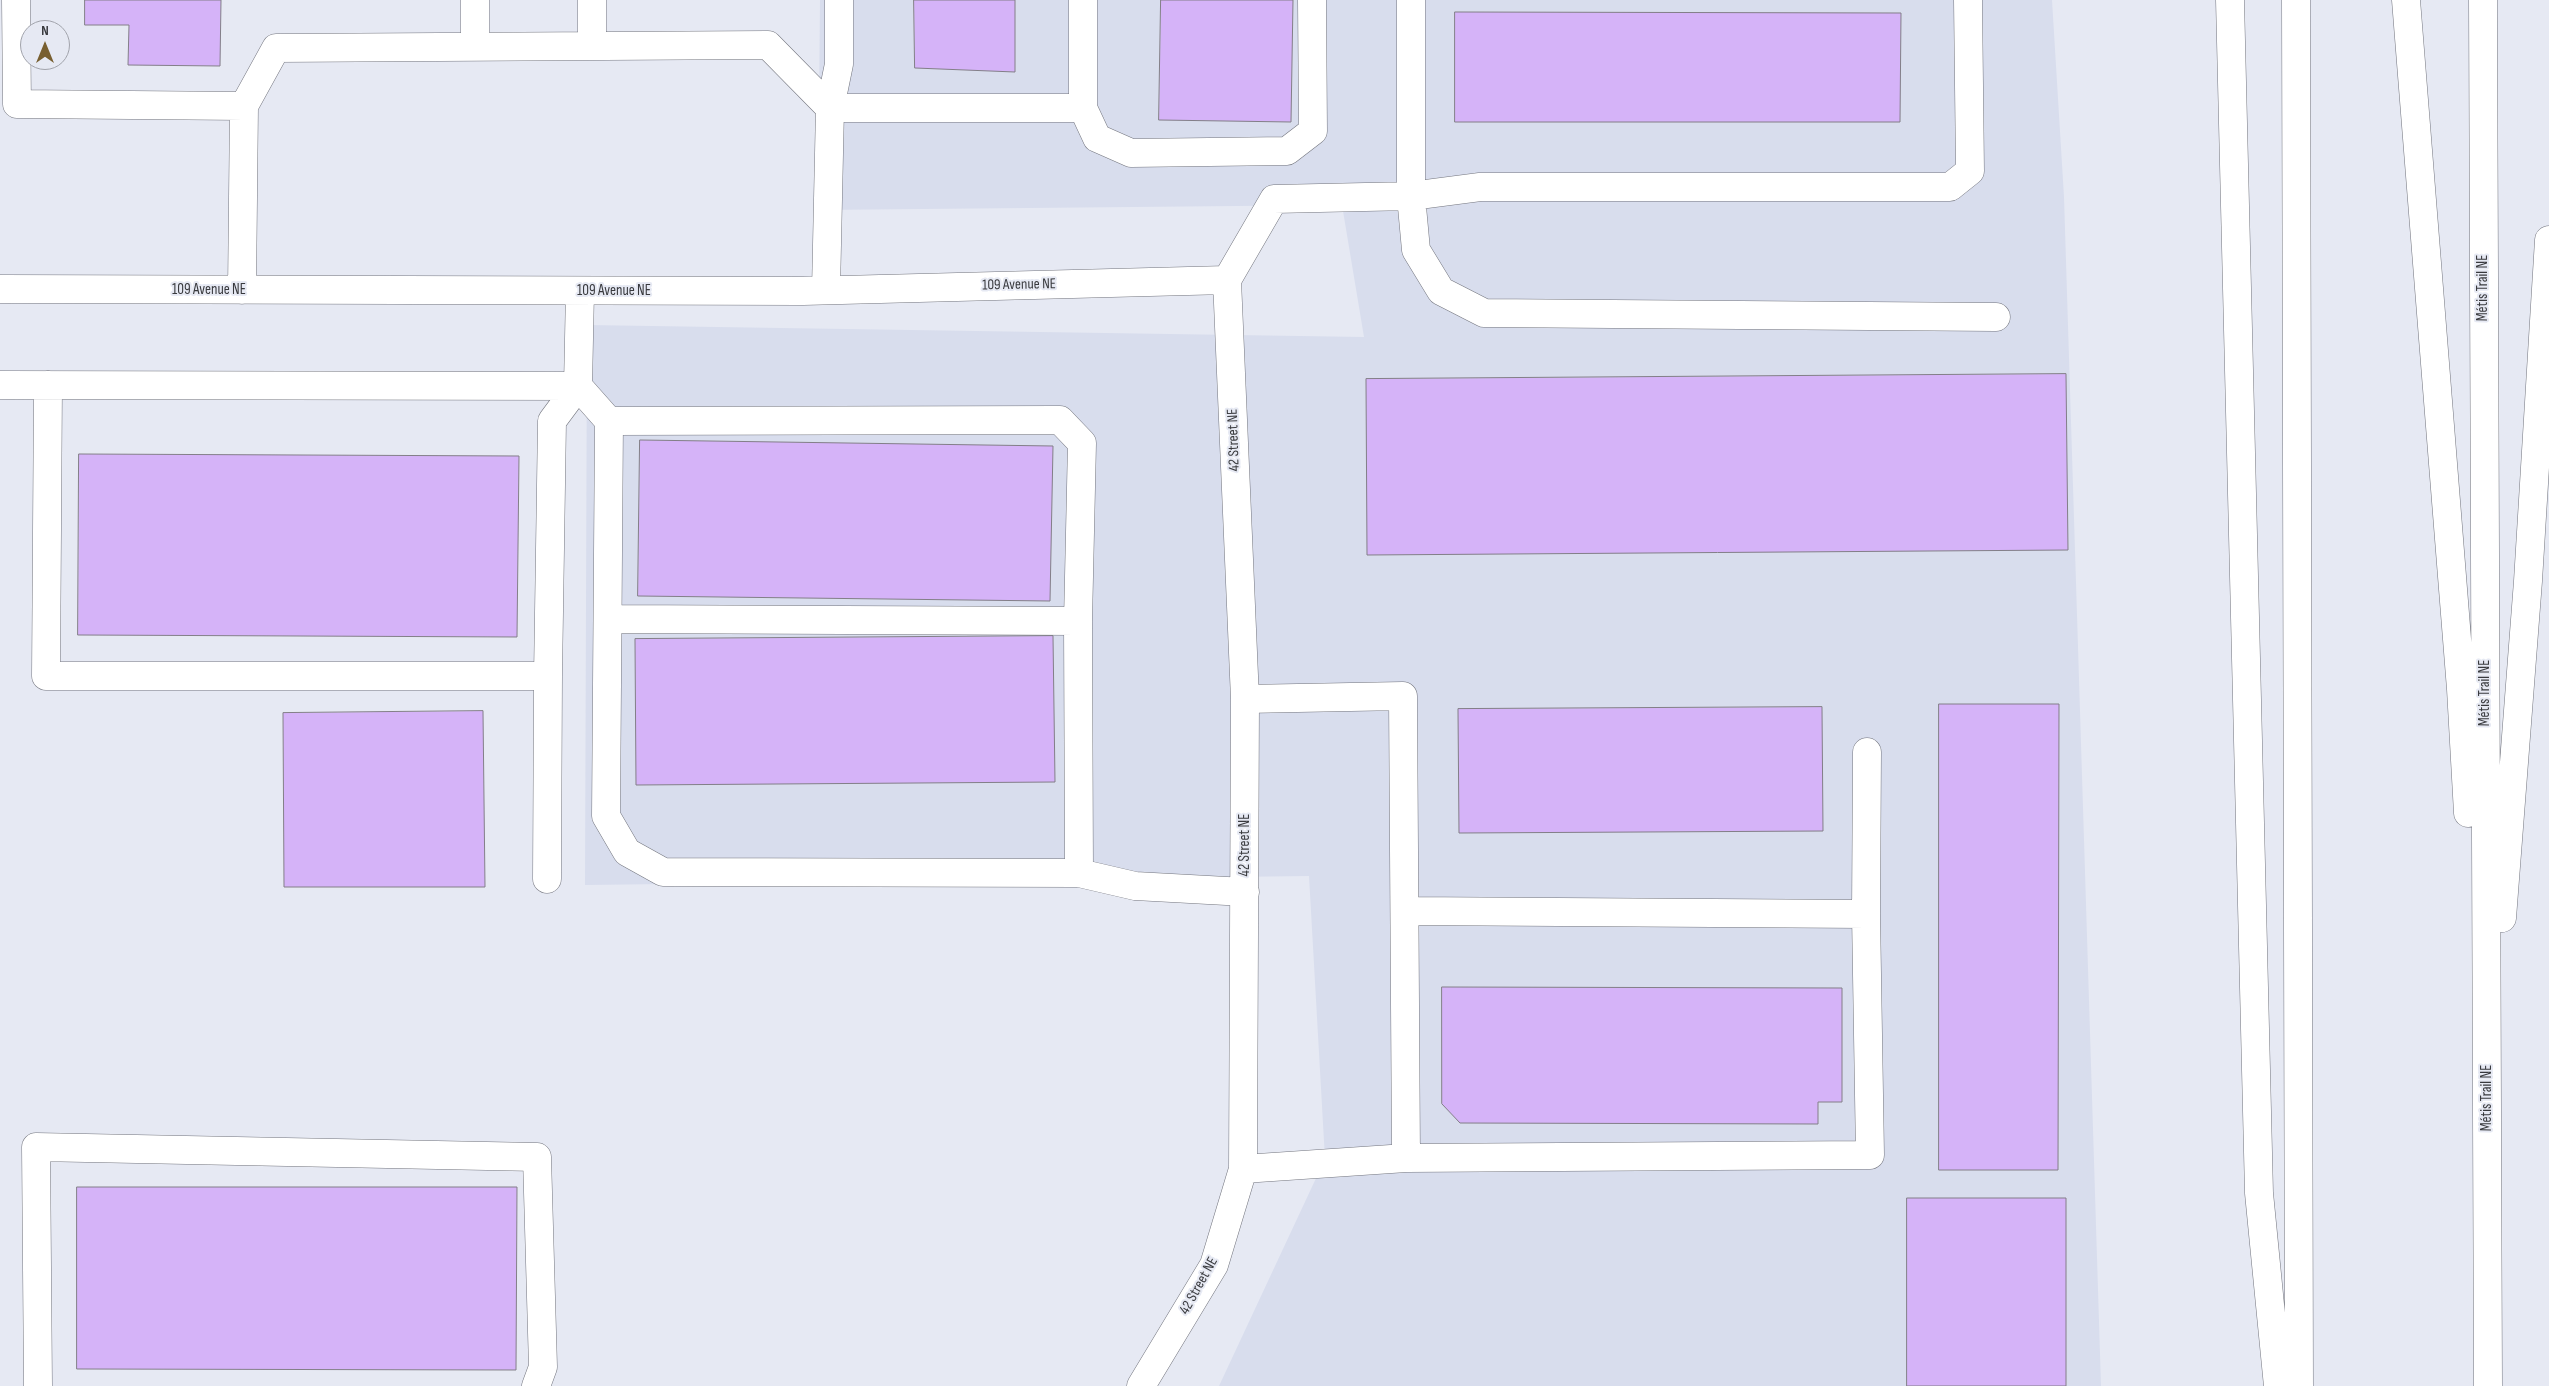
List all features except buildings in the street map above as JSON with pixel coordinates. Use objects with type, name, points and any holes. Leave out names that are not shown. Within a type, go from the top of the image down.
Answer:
[{"type":"main road","points":[[16,0],[8,104],[244,106]]},
{"type":"main road","points":[[475,0],[475,45]]},
{"type":"main road","points":[[592,0],[592,45]]},
{"type":"main road","points":[[826,290],[830,108],[838,64],[839,0]]},
{"type":"main road","points":[[1083,0],[1083,108],[1096,138],[1130,153],[1288,150],[1313,131],[1312,0]]},
{"type":"main road","points":[[1411,0],[1411,196],[1416,250],[1441,290],[1484,313],[1996,317]]},
{"type":"main road","points":[[1227,280],[1274,200],[1411,196],[1480,187],[1950,187],[1970,170],[1968,0]]},
{"type":"main road","points":[[2230,0],[2258,1193],[2278,1386]]},
{"type":"main road","points":[[2296,0],[2299,1386]]},
{"type":"main road","points":[[2406,0],[2461,689],[2487,1119]]},
{"type":"main road","name":"Métis Trail NE","points":[[2483,0],[2488,1386]]},
{"type":"main road","points":[[242,290],[244,106],[276,48],[475,45],[768,45],[830,108],[1083,108]]},
{"type":"main road","points":[[2487,1119],[2528,581],[2549,240]]},
{"type":"main road","name":"109 Avenue NE","points":[[0,289],[826,290],[1227,280]]},
{"type":"main road","name":"42 Street NE","points":[[1141,1386],[1214,1265],[1243,1169],[1245,699],[1227,280]]},
{"type":"main road","points":[[547,879],[552,421],[578,386],[580,290]]},
{"type":"main road","points":[[0,385],[578,386],[609,421],[606,816],[627,852],[663,872],[1079,873],[1135,886],[1245,892]]},
{"type":"main road","points":[[48,385],[46,676],[548,676]]},
{"type":"main road","points":[[609,421],[1060,420],[1082,443],[1078,621],[1079,873]]},
{"type":"main road","points":[[608,619],[1078,621]]},
{"type":"main road","points":[[1245,699],[1404,696],[1406,1158]]},
{"type":"main road","points":[[1243,1169],[1406,1158],[1870,1156],[1866,914],[1867,752]]},
{"type":"main road","points":[[1406,911],[1866,914]]},
{"type":"main road","points":[[38,1386],[36,1147],[537,1157],[543,1367],[536,1386]]},
{"type":"shaded area","points":[[820,0],[2052,0],[2064,197],[2101,1386],[1219,1386],[1325,1159],[1309,876],[585,885],[587,325],[1364,337],[1342,205],[818,210]]}]
